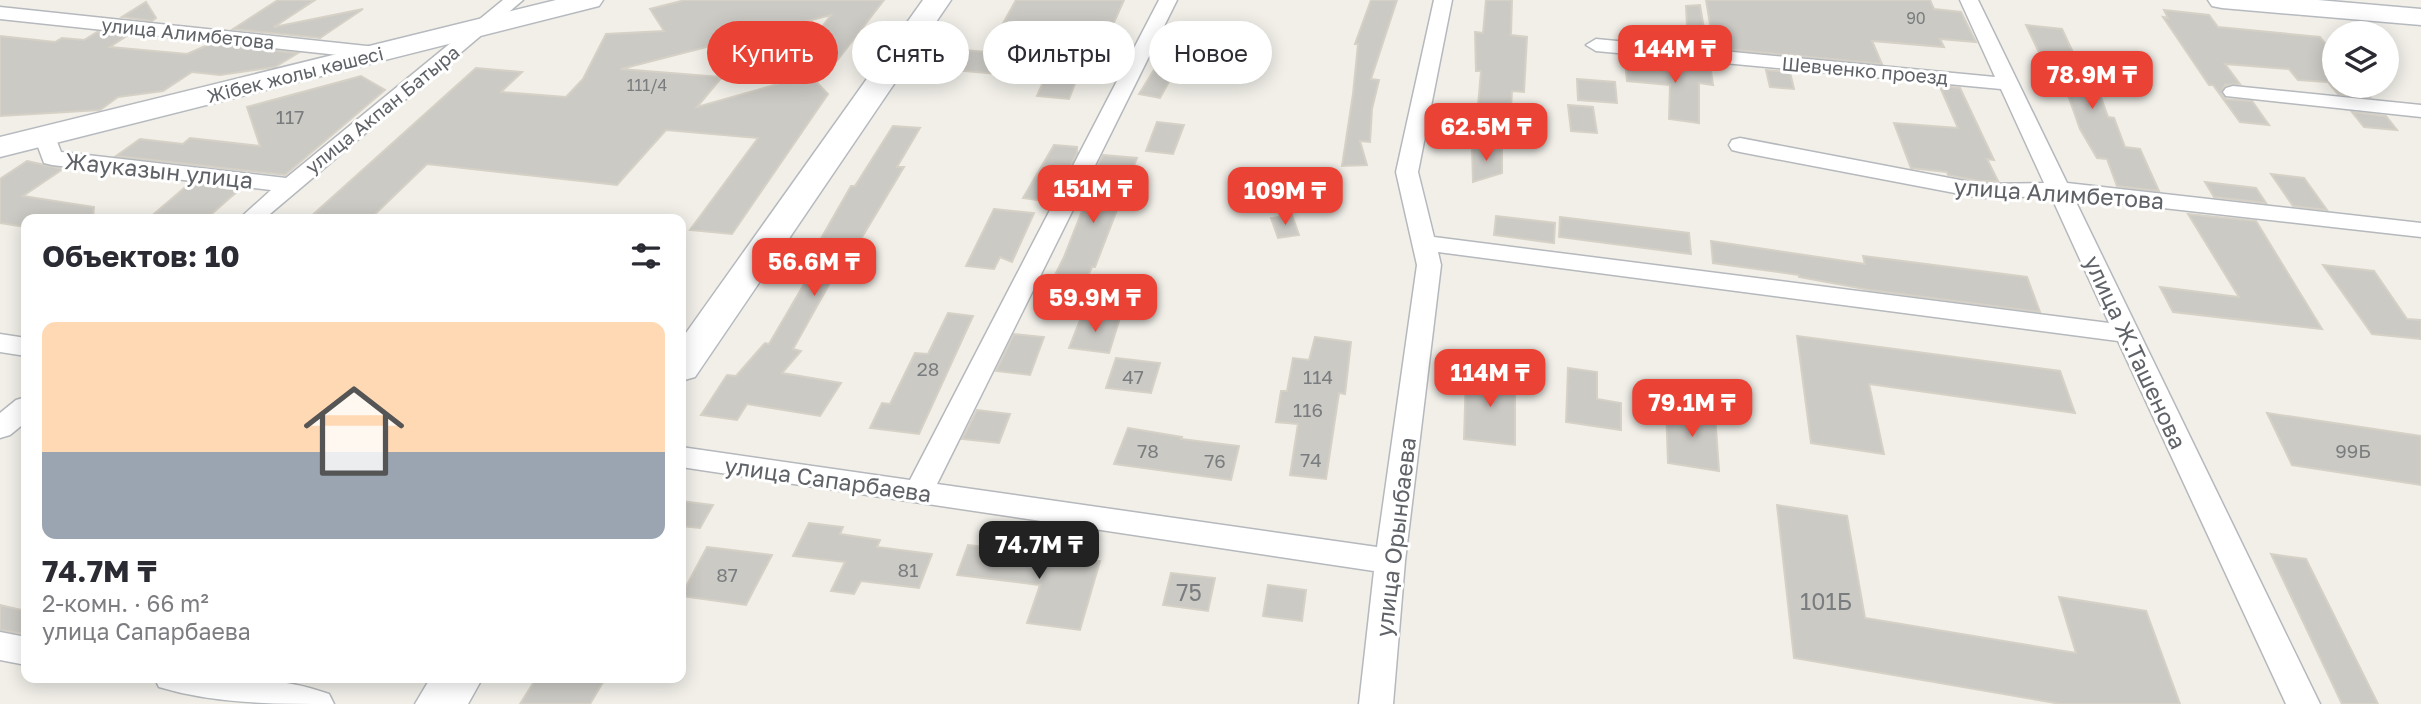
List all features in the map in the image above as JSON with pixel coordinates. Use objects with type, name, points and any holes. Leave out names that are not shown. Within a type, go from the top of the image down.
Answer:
[{"type":"main road","name":"Жібек жолы көшесі","points":[[0,147],[589,0]]},
{"type":"main road","points":[[686,361],[937,0]]},
{"type":"main road","points":[[2222,0],[2421,17]]},
{"type":"main road","points":[[440,704],[455,683]]},
{"type":"street","name":"улица Акпан Батыра","points":[[256,214],[514,0]]},
{"type":"street","points":[[918,492],[1168,0]]},
{"type":"street","name":"улица Орынбаева","points":[[1376,704],[1390,561],[1429,265],[1407,172],[1443,0]]},
{"type":"street","name":"улица Ж.Ташенова","points":[[1969,0],[2303,704]]},
{"type":"street","name":"улица Алимбетова","points":[[0,13],[376,53]]},
{"type":"street","name":"Шевченко проезд","points":[[1596,45],[2009,84]]},
{"type":"street","points":[[2233,92],[2421,111]]},
{"type":"street","name":"Жауказын улица","points":[[45,136],[52,158],[290,185]]},
{"type":"street","name":"улица Алимбетова","points":[[1740,145],[1980,191],[2059,189],[2421,230]]},
{"type":"street","points":[[1424,243],[2128,334]]},
{"type":"street","points":[[0,343],[21,346]]},
{"type":"street","points":[[0,428],[21,411]]},
{"type":"street","name":"улица Сапарбаева","points":[[686,458],[1390,561]]},
{"type":"street","points":[[0,646],[21,650]]},
{"type":"street","points":[[203,683],[317,704]]},
{"type":"building","points":[[278,0],[315,0],[274,27],[363,9],[320,38],[233,29]]},
{"type":"building","points":[[685,0],[884,0],[868,21],[852,21],[852,41],[838,59],[838,21],[826,21],[831,15],[808,21],[707,21],[707,47],[621,69],[707,76],[707,84],[716,84],[697,107],[778,84],[819,84],[828,94],[732,234],[690,230],[758,138],[666,130],[617,185],[427,164],[375,214],[314,214],[476,68],[522,72],[501,92],[566,97],[583,79],[606,34],[664,31],[650,9]]},
{"type":"building","points":[[1016,0],[1124,0],[1115,21],[1004,21]]},
{"type":"building","points":[[1371,0],[1397,0],[1371,79],[1379,80],[1372,109],[1370,142],[1360,141],[1367,165],[1342,166],[1353,94],[1358,44],[1355,44]]},
{"type":"building","points":[[1486,0],[1512,0],[1511,35],[1527,37],[1524,92],[1512,91],[1511,109],[1478,106],[1481,71],[1476,71],[1475,32],[1483,33]]},
{"type":"building","points":[[1706,0],[1930,0],[1934,9],[1961,12],[1976,42],[1940,39],[1944,47],[1872,41],[1882,64],[1714,48]]},
{"type":"building","points":[[146,2],[156,18],[152,21],[122,17]]},
{"type":"building","points":[[1700,5],[1707,47],[1688,45],[1686,6]]},
{"type":"building","points":[[2164,10],[2209,15],[2218,27],[2320,37],[2322,82],[2298,80],[2289,69],[2225,64],[2240,84],[2225,85],[2221,94],[2226,99],[2252,101],[2269,125],[2240,122],[2213,85],[2209,85],[2163,17],[2168,18]]},
{"type":"building","points":[[2026,25],[2062,29],[2091,91],[2099,92],[2108,117],[2114,118],[2125,147],[2140,149],[2159,191],[2117,186],[2107,159],[2097,158],[2080,129],[2063,81],[2052,80]]},
{"type":"building","points":[[97,32],[128,35],[110,47],[187,54],[210,44],[298,53],[275,67],[220,75],[192,72],[163,91],[118,97],[100,110],[0,116],[0,36],[55,42],[62,38],[84,40]]},
{"type":"building","points":[[969,50],[983,52],[983,73],[969,71]]},
{"type":"building","points":[[1625,61],[1689,66],[1689,62],[1710,64],[1713,85],[1699,83],[1699,123],[1669,119],[1670,85],[1627,81]]},
{"type":"building","points":[[1766,70],[1790,72],[1794,89],[1770,87]]},
{"type":"building","points":[[361,76],[385,90],[285,175],[116,156],[140,139],[183,144],[190,138],[260,146],[247,107]]},
{"type":"building","points":[[1149,78],[1149,84],[1168,84],[1160,98],[1139,94]]},
{"type":"building","points":[[1577,79],[1615,82],[1617,103],[1578,100]]},
{"type":"building","points":[[1042,84],[1075,84],[1069,99],[1037,96]]},
{"type":"building","points":[[1940,87],[1960,88],[1994,160],[1987,159],[1998,181],[1979,181],[1948,175],[1947,172],[1911,168],[1894,123],[1958,128]]},
{"type":"building","points":[[1568,105],[1593,107],[1597,133],[1571,131]]},
{"type":"building","points":[[2352,112],[2386,116],[2397,130],[2364,127]]},
{"type":"building","points":[[1157,122],[1184,125],[1173,154],[1146,151]]},
{"type":"building","points":[[893,126],[920,128],[897,167],[904,167],[849,259],[851,260],[838,282],[831,281],[793,349],[801,351],[782,373],[841,383],[820,416],[747,404],[737,420],[701,415],[727,375],[736,376],[765,343],[769,344],[807,279],[793,277],[807,255],[811,256],[851,186],[855,186]]},
{"type":"building","points":[[1054,145],[1077,147],[1077,153],[1051,202],[1023,198]]},
{"type":"building","points":[[1472,147],[1502,149],[1502,173],[1473,182]]},
{"type":"building","points":[[1103,155],[1137,158],[1095,267],[1092,267],[1078,298],[1046,293],[1082,211],[1082,206],[1078,206]]},
{"type":"building","points":[[27,161],[63,169],[23,196],[94,207],[93,214],[21,214],[21,226],[0,223],[0,179]]},
{"type":"building","points":[[2271,174],[2304,178],[2327,210],[2293,206]]},
{"type":"building","points":[[2205,182],[2256,188],[2266,203],[2214,197]]},
{"type":"building","points":[[190,183],[240,189],[212,214],[154,214]]},
{"type":"building","points":[[994,209],[1034,213],[1012,262],[1000,257],[994,269],[966,266]]},
{"type":"building","points":[[2188,214],[2256,221],[2322,329],[2173,312],[2160,287],[2239,297]]},
{"type":"building","points":[[1292,215],[1299,235],[1278,238],[1271,218]]},
{"type":"building","points":[[1496,216],[1555,223],[1554,243],[1494,235]]},
{"type":"building","points":[[1560,217],[1689,233],[1691,254],[1559,237]]},
{"type":"building","points":[[1711,241],[1865,264],[1863,256],[2027,277],[2040,312],[1870,290],[1799,275],[1713,263]]},
{"type":"building","points":[[2323,265],[2374,271],[2407,319],[2421,320],[2421,339],[2372,334]]},
{"type":"building","points":[[948,313],[973,316],[919,434],[870,428],[882,403],[890,404],[915,353],[928,354]]},
{"type":"building","points":[[1082,315],[1120,318],[1109,353],[1069,348]]},
{"type":"building","points":[[1014,334],[1044,337],[1030,375],[996,371]]},
{"type":"building","points":[[1797,336],[2060,371],[2075,413],[1869,384],[1884,454],[1811,443]]},
{"type":"building","points":[[1315,337],[1351,342],[1345,394],[1339,393],[1326,479],[1290,475],[1298,424],[1276,422],[1281,391],[1287,391],[1293,358],[1309,360]]},
{"type":"building","points":[[1116,358],[1160,363],[1151,393],[1106,388]]},
{"type":"building","points":[[1568,368],[1597,372],[1597,399],[1621,403],[1621,430],[1566,422]]},
{"type":"building","points":[[1466,373],[1515,378],[1515,445],[1464,439]]},
{"type":"building","points":[[1666,407],[1715,414],[1719,471],[1668,463]]},
{"type":"building","points":[[977,410],[1010,414],[999,443],[962,439]]},
{"type":"building","points":[[2267,413],[2421,436],[2421,485],[2292,465]]},
{"type":"building","points":[[1128,428],[1182,437],[1181,439],[1239,446],[1231,480],[1114,464]]},
{"type":"building","points":[[686,502],[713,505],[700,528],[686,527]]},
{"type":"building","points":[[1777,505],[1847,516],[1865,618],[2076,653],[2059,597],[2146,611],[2180,704],[2061,704],[1794,658]]},
{"type":"building","points":[[809,523],[843,527],[840,534],[880,540],[877,547],[932,554],[919,588],[861,581],[854,594],[831,591],[845,562],[793,556]]},
{"type":"building","points":[[968,545],[1100,561],[1080,630],[1027,623],[1040,585],[957,575]]},
{"type":"building","points":[[707,547],[772,555],[746,605],[686,597],[686,587]]},
{"type":"building","points":[[2271,554],[2306,559],[2378,704],[2342,704]]},
{"type":"building","points":[[1171,573],[1215,578],[1208,611],[1163,605]]},
{"type":"building","points":[[1268,585],[1306,590],[1302,621],[1263,616]]},
{"type":"building","points":[[0,605],[21,610],[21,633],[0,630]]},
{"type":"building","points":[[533,683],[602,683],[590,704],[520,704]]}]
